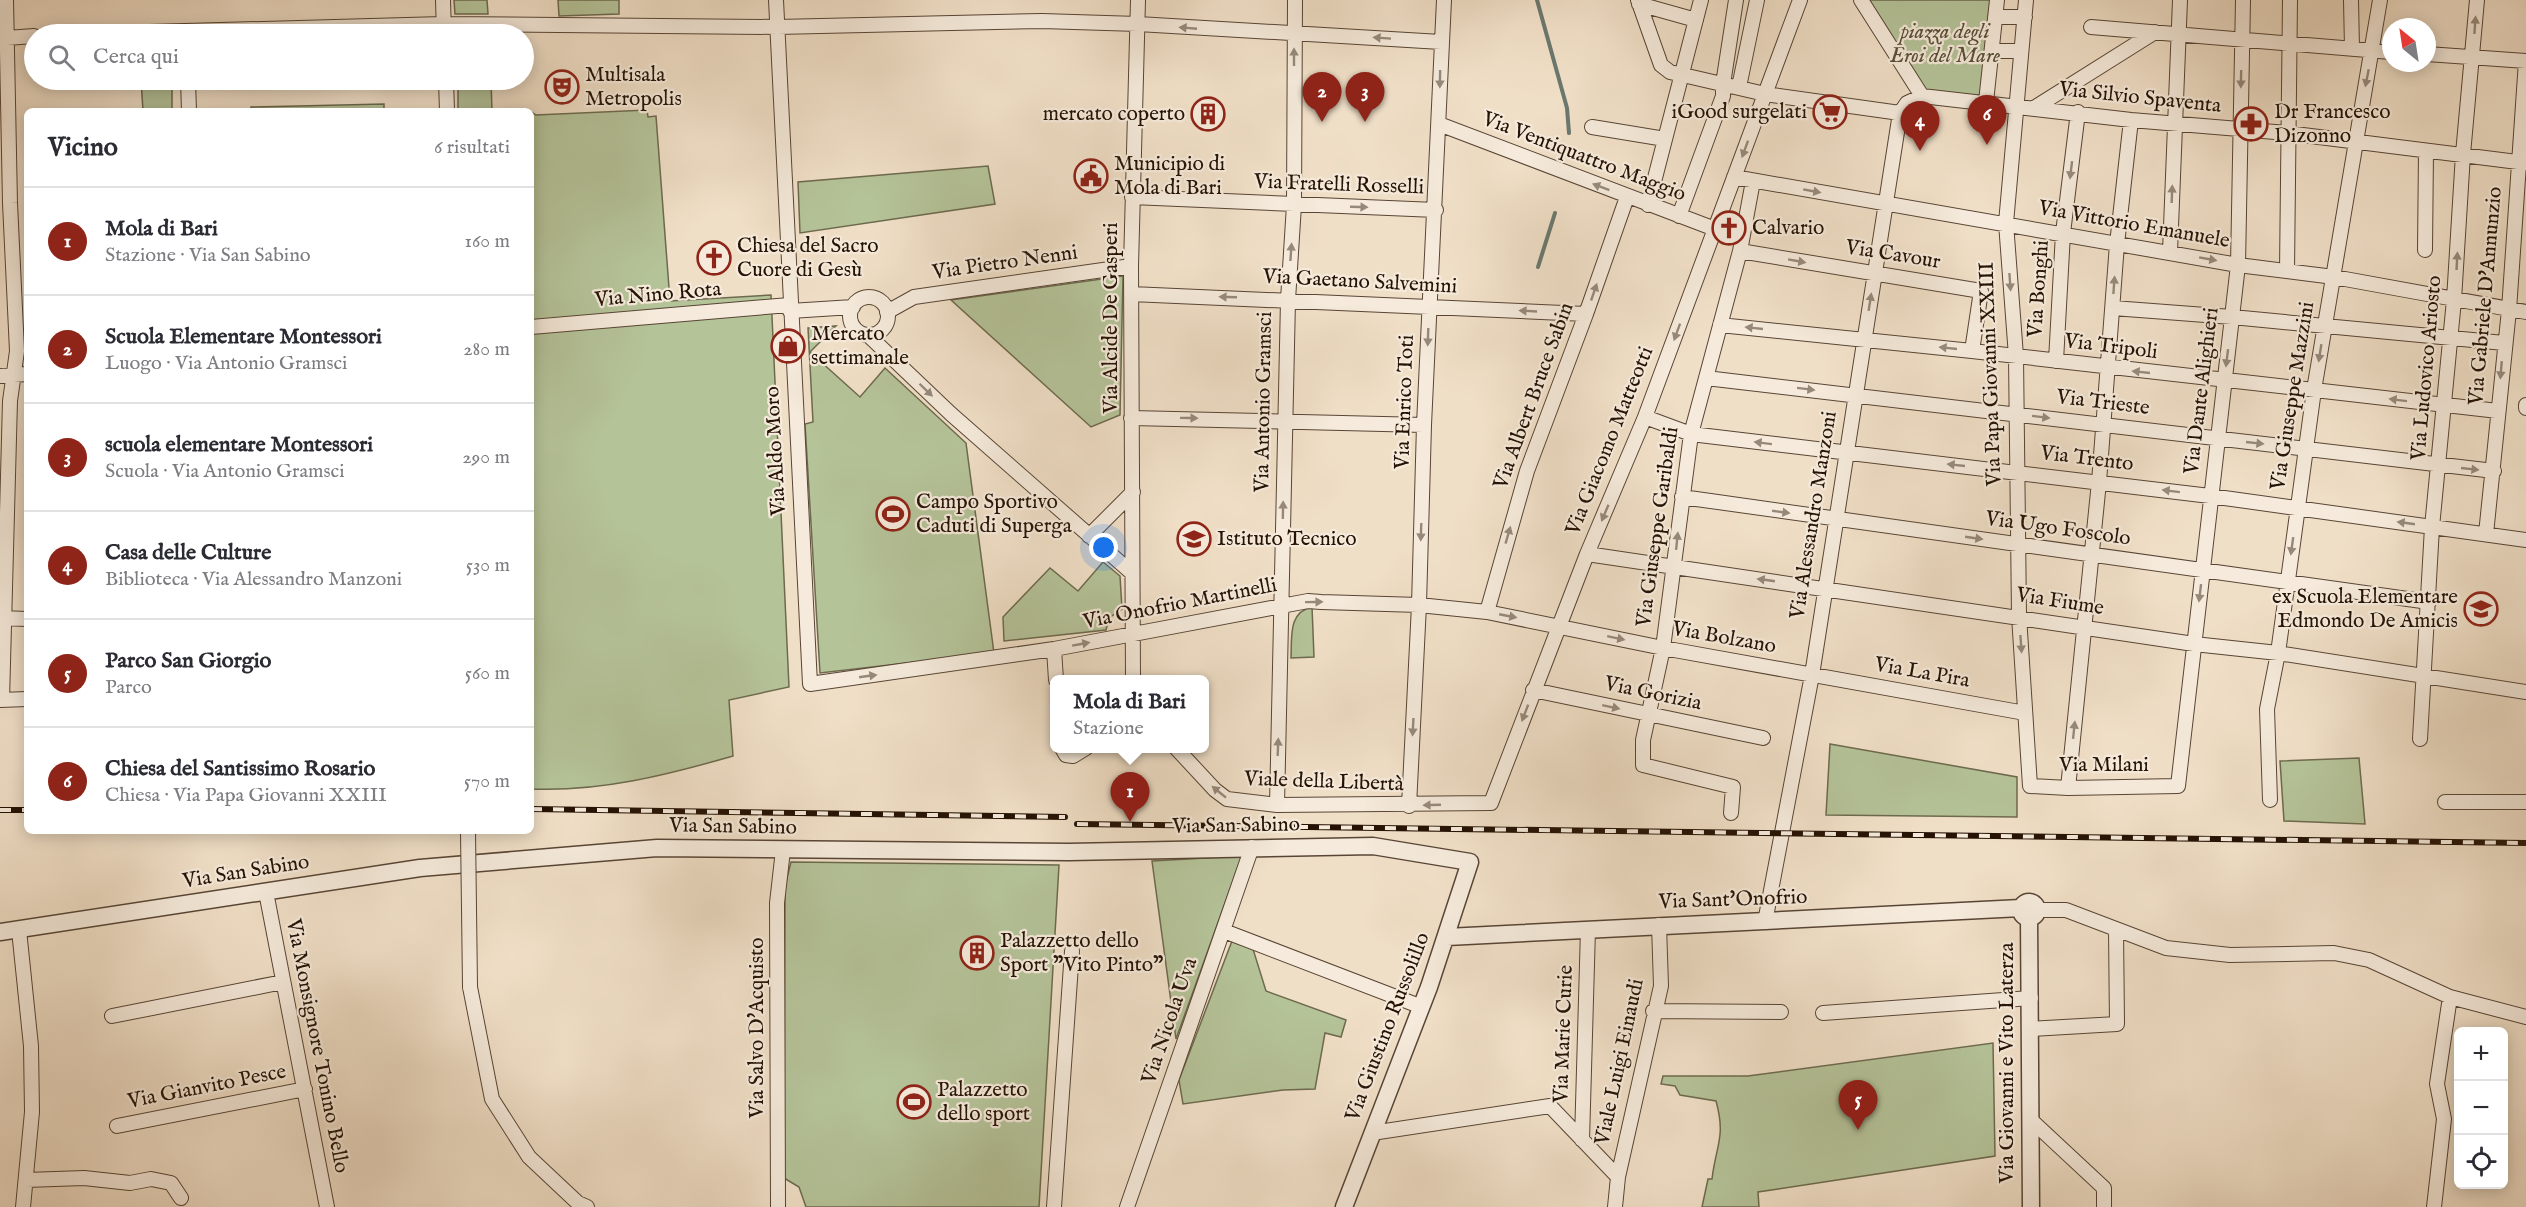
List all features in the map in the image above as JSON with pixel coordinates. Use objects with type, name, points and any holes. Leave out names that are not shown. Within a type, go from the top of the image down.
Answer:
[{"type":"street","points":[[6,0],[8,38],[5,203],[17,351],[10,401],[2,551],[1,700],[24,699]]},
{"type":"street","points":[[443,0],[444,24]]},
{"type":"street","name":"Via Aldo Moro","points":[[776,0],[810,684]]},
{"type":"street","name":"Via Alcide De Gasperi","points":[[1133,675],[1131,266],[1138,0]]},
{"type":"street","name":"Via Antonio Gramsci","points":[[1277,806],[1288,300],[1294,205],[1295,0]]},
{"type":"street","name":"Via Enrico Toti","points":[[1408,806],[1419,605],[1424,425],[1436,210],[1444,0]]},
{"type":"street","points":[[1648,205],[1701,0]]},
{"type":"street","points":[[1679,216],[1723,96],[1722,84],[1737,0]]},
{"type":"street","points":[[1739,87],[1757,0]]},
{"type":"street","points":[[1639,2],[1661,65],[1670,72],[1765,94],[1900,113],[1907,103],[1922,96],[1861,0]]},
{"type":"street","points":[[1986,102],[1997,0]]},
{"type":"street","name":"Via Papa Giovanni XXIII","points":[[2026,0],[2006,223],[2016,356],[2019,616],[2030,786]]},
{"type":"street","points":[[2170,252],[2180,0]]},
{"type":"street","name":"Via Dante Alighieri","points":[[2178,786],[2238,265],[2242,0]]},
{"type":"street","points":[[2287,271],[2287,44],[2290,0]]},
{"type":"street","points":[[2351,0],[2352,48]]},
{"type":"street","name":"Via Giuseppe Mazzini","points":[[2270,800],[2267,709],[2278,653],[2305,448],[2324,327],[2380,0]]},
{"type":"street","name":"Via Ludovico Ariosto","points":[[2420,739],[2432,527],[2454,300],[2463,154],[2477,0]]},
{"type":"street","name":"Via Giacomo Matteotti","points":[[1491,803],[1587,554],[1645,417],[1765,94],[1795,1]]},
{"type":"street","points":[[1639,2],[1696,20]]},
{"type":"street","points":[[1995,17],[2025,18]]},
{"type":"street","points":[[534,28],[777,27],[1042,21],[1294,32],[1441,42]]},
{"type":"street","points":[[2091,27],[2382,51]]},
{"type":"street","points":[[2034,108],[2155,32]]},
{"type":"street","points":[[8,38],[24,37]]},
{"type":"street","points":[[1992,51],[2021,51]]},
{"type":"street","points":[[2436,55],[2526,61]]},
{"type":"street","name":"Via Gabriele D'Annunzio","points":[[2486,534],[2494,471],[2522,162],[2526,61]]},
{"type":"street","points":[[188,90],[189,108]]},
{"type":"street","points":[[446,90],[447,108]]},
{"type":"street","name":"Via Silvio Spaventa","points":[[1922,96],[2078,112],[2131,120],[2287,133],[2522,162]]},
{"type":"street","name":"Via Bonghi","points":[[2056,361],[2063,233],[2078,112]]},
{"type":"street","name":"Via Alessandro Manzoni","points":[[1765,922],[1812,675],[1884,203],[1900,113]]},
{"type":"street","points":[[2068,788],[2099,482],[2117,244],[2131,120]]},
{"type":"street","name":"Via Ventiquattro Maggio","points":[[1439,124],[1714,229]]},
{"type":"street","points":[[1592,127],[1665,139]]},
{"type":"street","points":[[2425,250],[2426,151]]},
{"type":"street","name":"Via Vittorio Emanuele","points":[[1734,177],[2238,265],[2334,277],[2526,312]]},
{"type":"street","name":"Via Giuseppe Garibaldi","points":[[1731,813],[1733,786],[1643,765],[1643,740],[1663,648],[1690,434],[1740,251],[1753,181]]},
{"type":"street","name":"Via Fratelli Rosselli","points":[[1132,197],[1436,210]]},
{"type":"street","name":"Via Albert Bruce Sabin","points":[[1487,612],[1527,471],[1627,197]]},
{"type":"street","name":"Via Cavour","points":[[1740,251],[1981,291],[1972,351]]},
{"type":"street","name":"Via Pietro Nenni","points":[[887,312],[914,297],[1131,266]]},
{"type":"street","name":"Via Gaetano Salvemini","points":[[1131,294],[1586,314]]},
{"type":"street","points":[[868,335],[884,327],[887,312],[884,304],[873,298],[861,299],[851,310],[856,330],[868,335],[951,414],[1132,573]]},
{"type":"street","points":[[2113,308],[2504,343]]},
{"type":"street","name":"Via Nino Rota","points":[[534,327],[851,310]]},
{"type":"street","name":"Via Tripoli","points":[[1720,325],[1972,351],[2498,411]]},
{"type":"street","name":"Via Trieste","points":[[1706,378],[2494,471]]},
{"type":"street","name":"Via Trento","points":[[1645,417],[1690,434],[2297,507],[2526,540]]},
{"type":"street","points":[[1131,418],[1424,425]]},
{"type":"street","points":[[1089,536],[1133,492]]},
{"type":"street","name":"Via Ugo Foscolo","points":[[1682,497],[2429,602]]},
{"type":"street","name":"Via Fiume","points":[[1587,554],[2019,616],[2194,644],[2278,653],[2526,692]]},
{"type":"street","name":"Via Onofrio Martinelli","points":[[810,684],[1054,649],[1308,602],[1419,605],[1487,612],[1559,626]]},
{"type":"street","points":[[2,618],[24,619]]},
{"type":"street","name":"Via Bolzano","points":[[1559,626],[1663,648],[1812,675]]},
{"type":"street","points":[[1054,649],[1056,675]]},
{"type":"street","name":"Via La Pira","points":[[1812,675],[2025,713]]},
{"type":"street","name":"Via Gorizia","points":[[1533,690],[1763,738]]},
{"type":"street","name":"Viale della Libertà","points":[[1181,753],[1215,790],[1227,799],[1277,806],[1408,806],[1491,803]]},
{"type":"street","name":"Via Milani","points":[[2030,786],[2068,788],[2178,786]]},
{"type":"street","points":[[2445,802],[2526,802]]},
{"type":"street","points":[[468,834],[470,987],[492,1098],[530,1157],[578,1203],[587,1207]]},
{"type":"street","name":"Via San Sabino","points":[[0,932],[420,868],[657,848],[1069,852],[1373,846],[1470,862]]},
{"type":"street","name":"Via Nicola Uva","points":[[1127,1207],[1252,848]]},
{"type":"street","name":"Via Salvo D'Acquisto","points":[[778,1207],[777,903],[783,850]]},
{"type":"street","name":"Via Giustino Russolillo","points":[[1344,1207],[1422,1007],[1470,862]]},
{"type":"street","name":"Via Monsignore Tonino Bello","points":[[266,892],[327,1207]]},
{"type":"street","points":[[2029,912],[2066,910],[2166,948],[2230,955],[2334,953],[2369,960],[2450,997],[2526,1017]]},
{"type":"street","name":"Via Sant'Onofrio","points":[[1447,937],[1659,925],[2029,912]]},
{"type":"street","name":"Via Giovanni e Vito Laterza","points":[[2029,912],[2031,1207]]},
{"type":"street","name":"Viale Luigi Einaudi","points":[[1615,1207],[1618,1177],[1653,1011],[1661,986],[1659,925]]},
{"type":"street","name":"Via Marie Curie","points":[[1582,1140],[1588,929]]},
{"type":"street","points":[[2030,1029],[2118,1024],[2116,929]]},
{"type":"street","points":[[19,930],[31,1046],[32,1112],[23,1207]]},
{"type":"street","points":[[1224,931],[1422,1007]]},
{"type":"street","points":[[1054,1207],[1072,951]]},
{"type":"street","points":[[112,1016],[283,982]]},
{"type":"street","points":[[2434,1207],[2444,1119],[2437,1084],[2450,997]]},
{"type":"street","points":[[1823,1013],[2031,998]]},
{"type":"street","points":[[1653,1011],[1781,1012]]},
{"type":"street","name":"Via Gianvito Pesce","points":[[117,1126],[304,1089]]},
{"type":"street","points":[[1372,1133],[1550,1106],[1618,1177]]},
{"type":"street","points":[[2031,1120],[2104,1188],[2104,1207]]},
{"type":"street","points":[[26,1180],[84,1178],[130,1183],[151,1179],[171,1183],[181,1198]]},
{"type":"green space","points":[[454,0],[487,0],[488,14],[455,14]]},
{"type":"green space","points":[[558,0],[619,0],[619,14],[559,16]]},
{"type":"green space","name":"piazza degli Eroi del Mare","points":[[1864,0],[1995,0],[1986,91],[1978,99],[1923,93]]},
{"type":"green space","points":[[142,90],[172,90],[172,108],[143,108]]},
{"type":"green space","points":[[458,90],[491,90],[492,108],[458,108]]},
{"type":"green space","points":[[384,104],[384,108],[251,107]]},
{"type":"green space","points":[[647,110],[648,117],[656,116],[670,301],[771,295],[789,687],[729,700],[733,756],[658,776],[582,788],[534,789],[534,114]]},
{"type":"green space","points":[[988,166],[995,204],[800,233],[798,182]]},
{"type":"green space","points":[[1123,276],[1120,415],[1091,427],[951,300]]},
{"type":"green space","name":"Campo Sportivo Caduti di Superga","points":[[836,326],[810,352],[860,397],[885,368],[966,443],[994,653],[820,673],[805,424],[813,422],[808,328]]},
{"type":"green space","points":[[1103,562],[1120,576],[1122,609],[1109,618],[1106,630],[1004,641],[1003,617],[1050,568],[1078,591]]},
{"type":"green space","points":[[1312,607],[1314,657],[1291,658],[1295,620],[1304,610]]},
{"type":"green space","points":[[1830,744],[2017,777],[2017,817],[1826,815]]},
{"type":"green space","points":[[2359,758],[2365,824],[2284,821],[2280,761]]},
{"type":"green space","points":[[1242,856],[1176,1039],[1152,861]]},
{"type":"green space","name":"Palazzetto dello sport","points":[[791,862],[1059,865],[1039,1207],[806,1207],[799,1187],[784,1178],[785,886]]},
{"type":"green space","points":[[1232,941],[1253,949],[1266,991],[1346,1020],[1341,1037],[1325,1033],[1315,1089],[1283,1090],[1183,1104],[1179,1080]]},
{"type":"green space","points":[[1993,1043],[1995,1156],[1758,1192],[1759,1207],[1702,1207],[1708,1179],[1712,1179],[1719,1141],[1720,1124],[1716,1101],[1680,1095],[1675,1086],[1661,1084],[1663,1076],[1748,1076]]},
{"type":"waterway","points":[[1537,0],[1567,108],[1569,133]]},
{"type":"waterway","points":[[1538,267],[1555,213]]},
{"type":"railway","points":[[534,809],[1065,817]]},
{"type":"railway","points":[[0,810],[24,810]]},
{"type":"railway","points":[[1077,824],[2526,843]]},
{"type":"place","name":"Multisala Metropolis","points":[[562,87]]},
{"type":"place","name":"iGood surgelati","points":[[1830,112]]},
{"type":"place","name":"mercato coperto","points":[[1208,114]]},
{"type":"place","name":"Scuola Elementare Montessori","points":[[1322,122]]},
{"type":"place","name":"scuola elementare Montessori","points":[[1365,122]]},
{"type":"place","name":"Dr Francesco Dizonno","points":[[2251,124]]},
{"type":"place","name":"Chiesa del Santissimo Rosario","points":[[1987,145]]},
{"type":"place","name":"Casa delle Culture","points":[[1920,151]]},
{"type":"place","name":"Municipio di Mola di Bari","points":[[1091,176]]},
{"type":"place","name":"Calvario","points":[[1729,228]]},
{"type":"place","name":"Chiesa del Sacro Cuore di Gesù","points":[[714,258]]},
{"type":"place","name":"Mercato settimanale","points":[[788,346]]},
{"type":"place","name":"Campo Sportivo Caduti di Superga","points":[[893,514]]},
{"type":"place","name":"Istituto Tecnico","points":[[1194,539]]},
{"type":"place","name":"ex Scuola Elementare Edmondo De Amicis","points":[[2481,609]]},
{"type":"place","name":"Mola di Bari","points":[[1130,822]]},
{"type":"place","name":"Palazzetto dello Sport \"Vito Pinto\"","points":[[977,953]]},
{"type":"place","name":"Palazzetto dello sport","points":[[914,1102]]},
{"type":"place","name":"Parco San Giorgio","points":[[1858,1130]]}]
